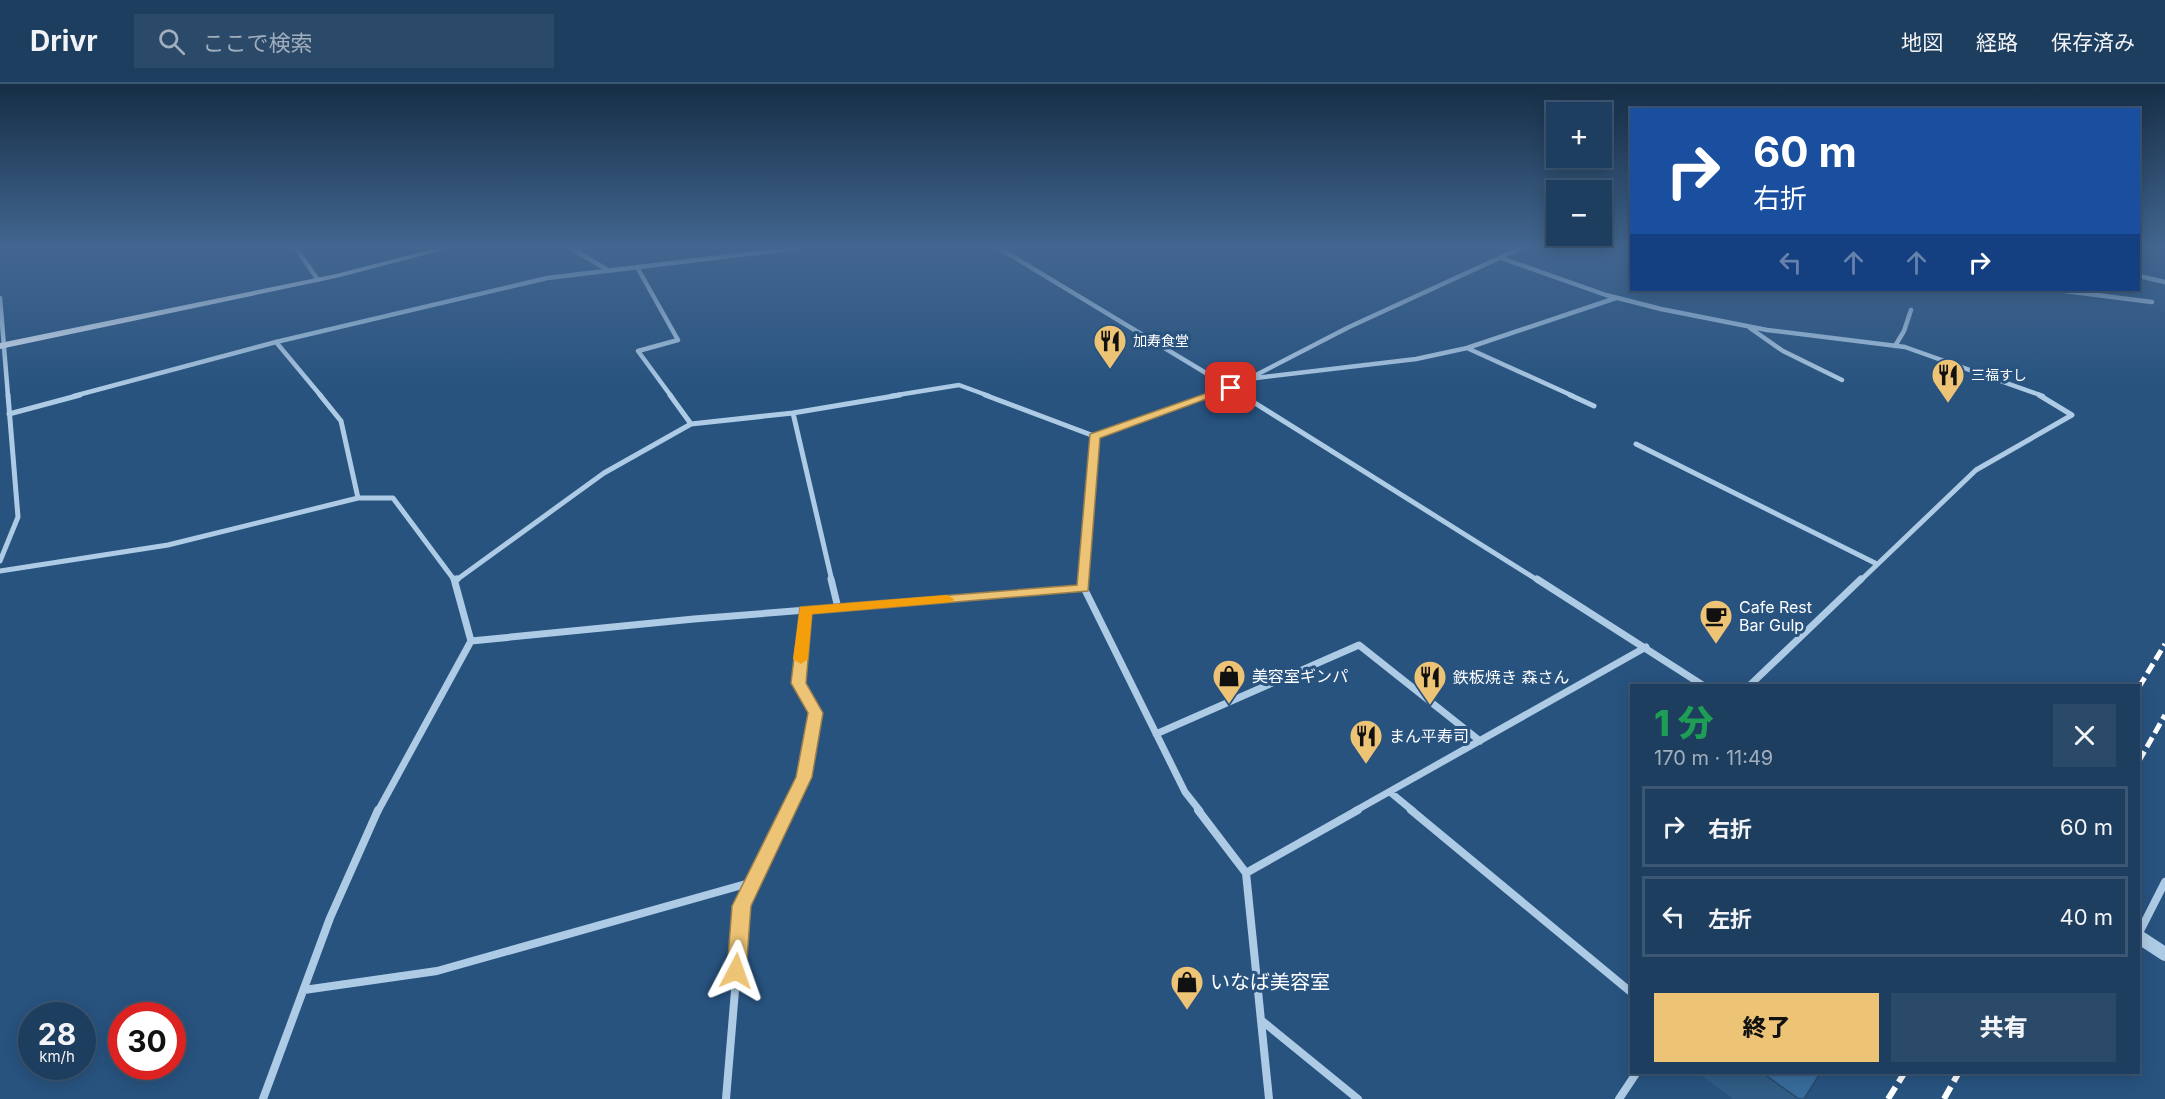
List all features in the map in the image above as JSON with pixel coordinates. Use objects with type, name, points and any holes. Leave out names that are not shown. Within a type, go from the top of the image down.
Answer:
[{"type":"main road","points":[[2,345],[243,295]]},
{"type":"street","points":[[9,414],[276,342],[473,295]]},
{"type":"street","points":[[653,295],[678,340],[638,351],[691,424]]},
{"type":"street","points":[[1077,295],[1231,388],[1646,647],[1701,684]]},
{"type":"street","points":[[455,581],[604,473],[691,424],[793,413],[959,385],[1094,436],[1231,388],[1349,327],[1419,295]]},
{"type":"street","points":[[1610,295],[1747,326],[1905,346],[2042,396],[2072,414],[1976,470],[1751,684]]},
{"type":"street","points":[[2099,295],[2152,302]]},
{"type":"street","points":[[0,298],[2,345],[18,517],[0,561]]},
{"type":"street","points":[[1249,378],[1416,358],[1467,348],[1618,298]]},
{"type":"street","points":[[1895,346],[1904,331],[1911,310]]},
{"type":"street","points":[[1747,326],[1783,351],[1842,380]]},
{"type":"street","points":[[276,342],[341,421],[358,498]]},
{"type":"street","points":[[1467,348],[1594,406]]},
{"type":"street","points":[[793,413],[838,608]]},
{"type":"street","points":[[1094,436],[1084,588],[1185,792],[1246,873],[1269,1099]]},
{"type":"street","points":[[1636,444],[1877,564]]},
{"type":"street","points":[[0,571],[168,545],[358,498],[393,498],[455,581],[471,641],[383,799],[330,918],[263,1099]]},
{"type":"street","points":[[471,641],[805,610],[1084,588]]},
{"type":"street","points":[[726,1099],[741,906],[804,777],[815,713],[799,683],[805,610]]},
{"type":"street","points":[[1156,734],[1359,645],[1480,741]]},
{"type":"street","points":[[1246,873],[1646,647]]},
{"type":"street","points":[[1390,792],[1630,991]]},
{"type":"street","points":[[304,990],[437,971],[753,882]]},
{"type":"street","points":[[2140,931],[2165,882]]},
{"type":"street","points":[[2140,938],[2165,954]]},
{"type":"street","points":[[1261,1020],[1358,1099]]},
{"type":"street","points":[[1619,1099],[1635,1074]]},
{"type":"building","points":[[1764,1074],[1820,1074],[1804,1099],[1799,1099]]},
{"type":"railway","points":[[2140,685],[2165,644]]},
{"type":"railway","points":[[2140,759],[2165,715]]},
{"type":"railway","points":[[1888,1099],[1904,1074]]},
{"type":"railway","points":[[1944,1099],[1958,1074]]},
{"type":"slow traffic","points":[[801,659],[805,610],[947,599]]},
{"type":"place","name":"加寿食堂","points":[[1110,370]]},
{"type":"place","name":"三福すし","points":[[1948,404]]},
{"type":"place","name":"Cafe Rest Bar Gulp","points":[[1716,645]]},
{"type":"place","name":"美容室ギンパ","points":[[1229,705]]},
{"type":"place","name":"鉄板焼き 森さん","points":[[1430,706]]},
{"type":"place","name":"まん平寿司","points":[[1366,765]]},
{"type":"place","name":"いなば美容室","points":[[1187,1011]]},
{"type":"route","points":[[736,971],[741,906],[804,777],[815,713],[799,683],[805,610],[1084,588],[1094,436],[1231,388]]}]
